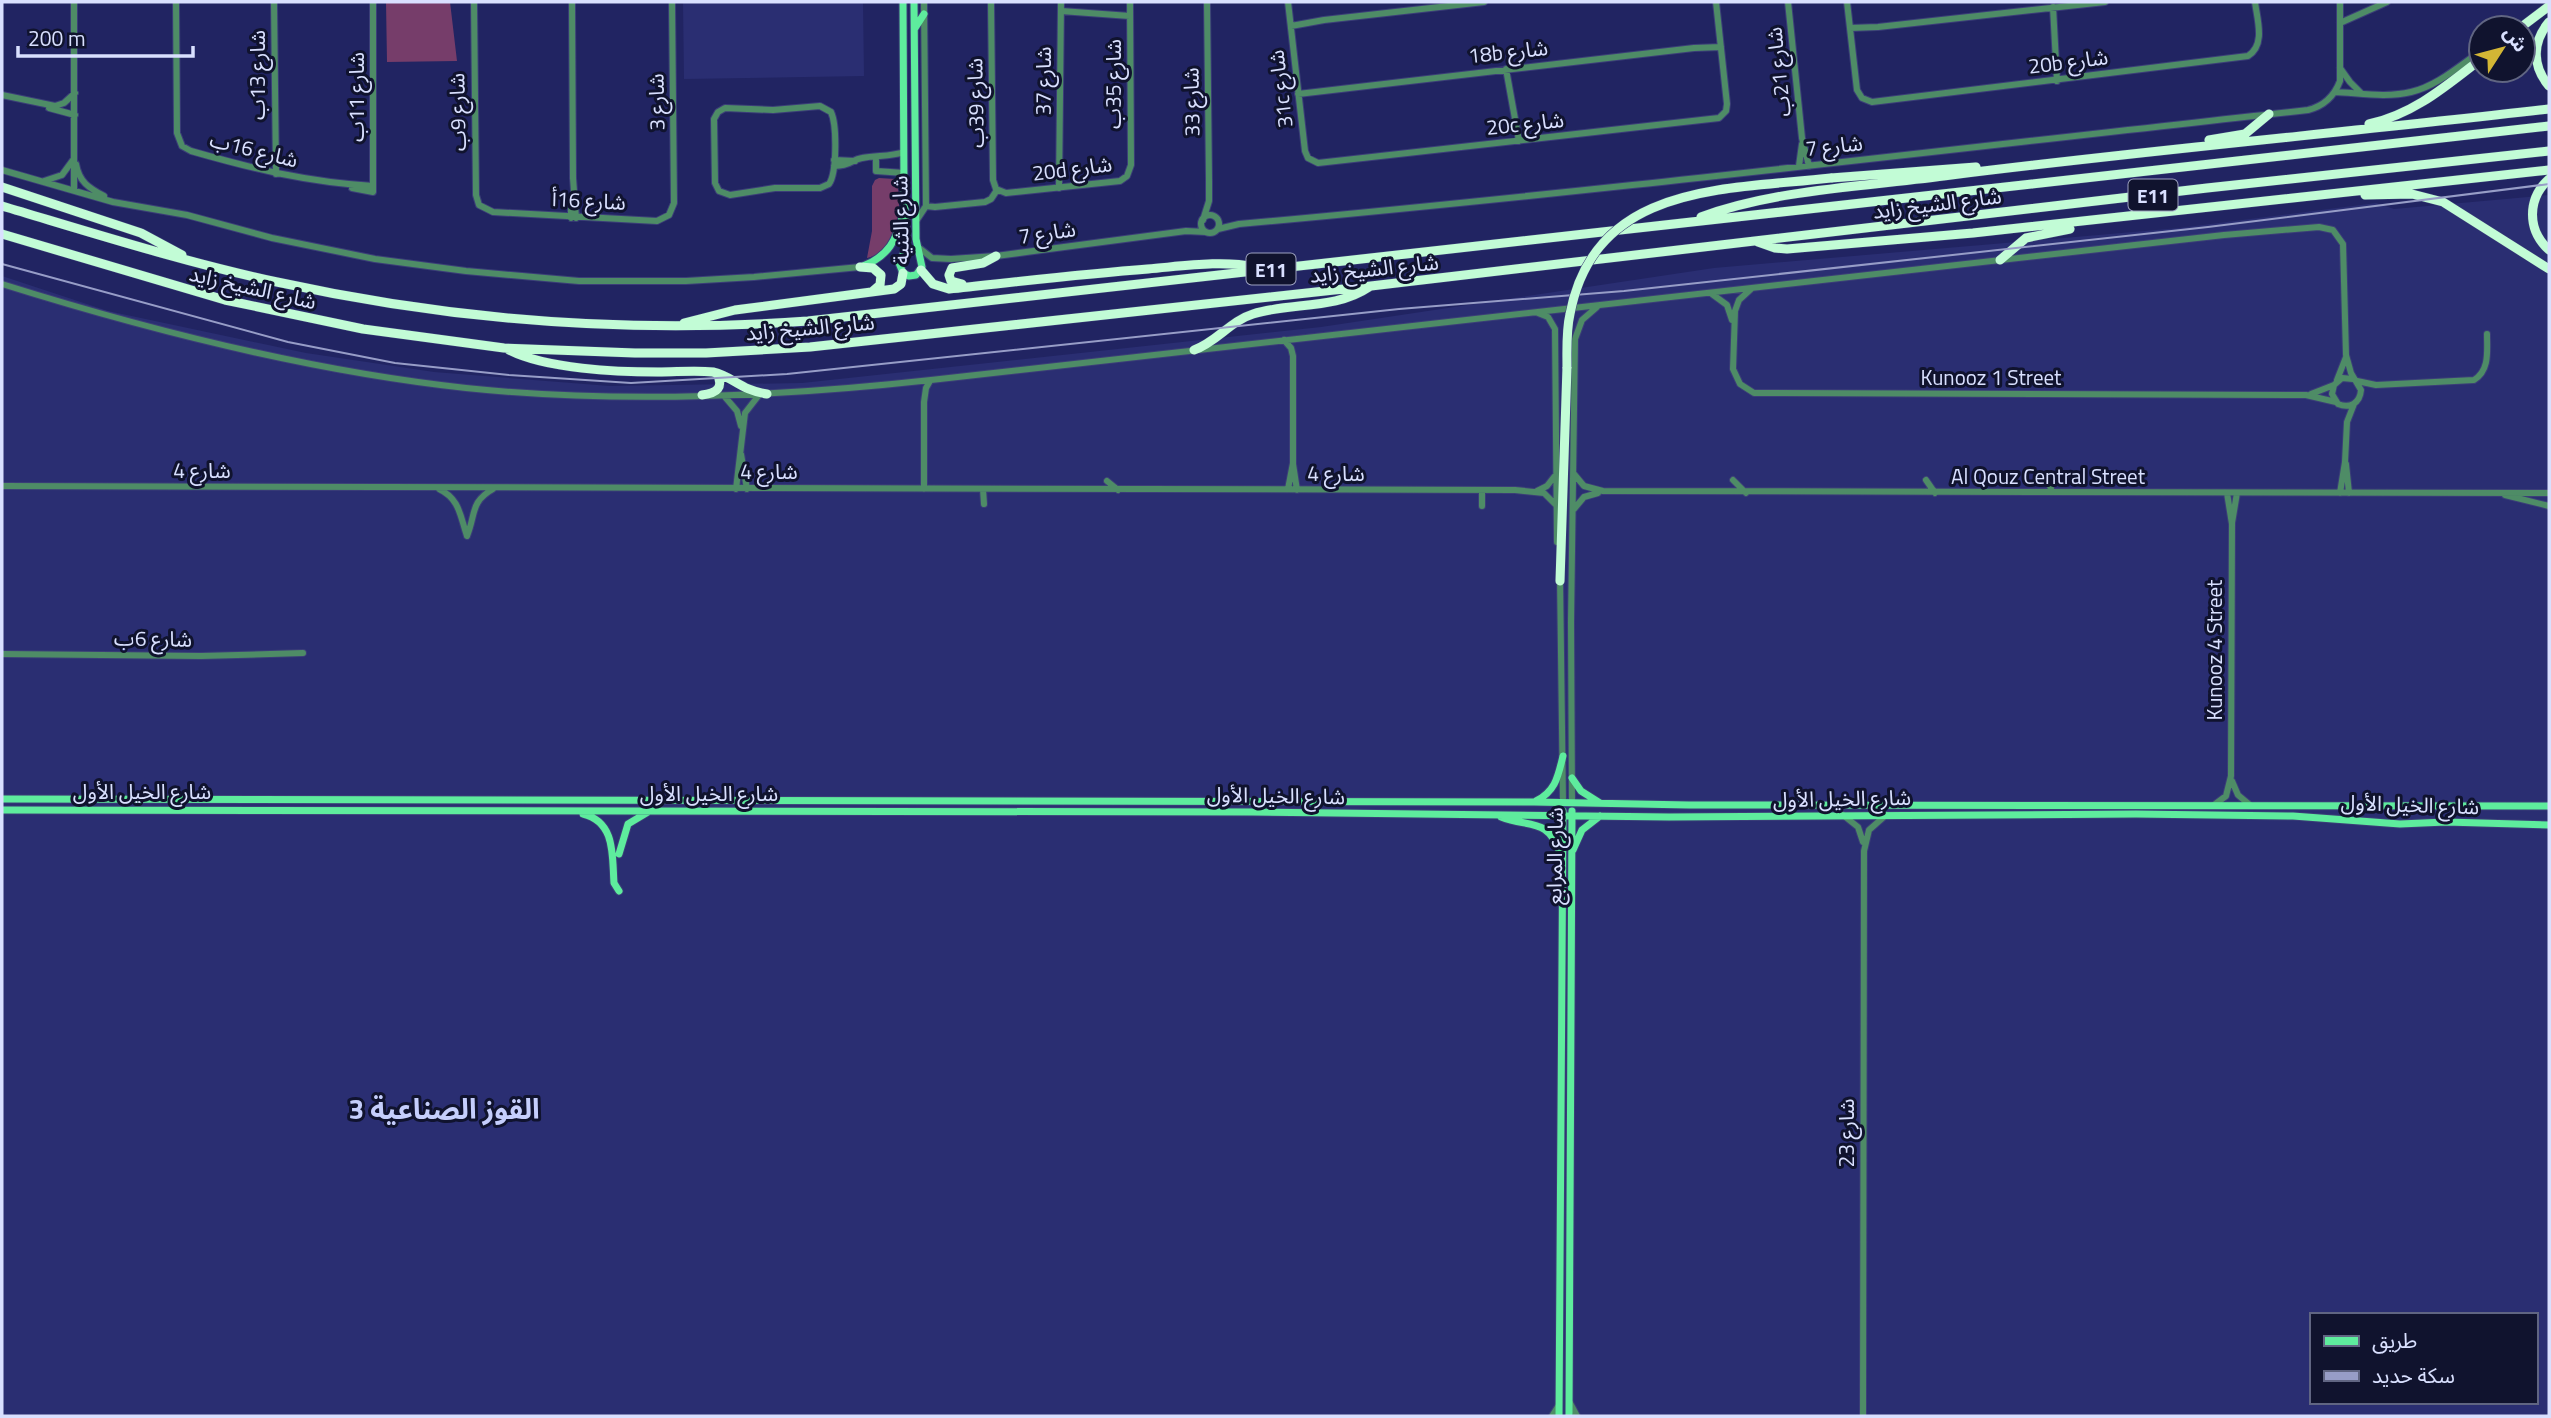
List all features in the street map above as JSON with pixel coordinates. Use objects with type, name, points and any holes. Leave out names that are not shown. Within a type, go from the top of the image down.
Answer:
[{"type":"highway","points":[[2549,22],[2540,36],[2536,55],[2538,69],[2549,86]]},
{"type":"highway","points":[[2346,130],[2389,119],[2412,108],[2467,70]]},
{"type":"highway","points":[[1690,223],[1734,206],[1789,196],[1998,169],[2549,109]]},
{"type":"highway","points":[[2194,147],[2214,139],[2248,133],[2270,114]]},
{"type":"highway","name":"شارع الشيخ زايد","points":[[2,206],[189,261],[314,290],[433,310],[552,321],[680,325],[808,321],[2549,126]]},
{"type":"highway","name":"شارع الشيخ زايد","points":[[3,235],[168,285],[271,311],[410,337],[504,348],[645,353],[776,349],[1371,286],[2207,188],[2549,151]]},
{"type":"highway","points":[[1560,581],[1570,313],[1580,282],[1596,253],[1628,222],[1656,205],[1688,195],[1954,167],[1998,169]]},
{"type":"highway","points":[[1757,241],[1769,247],[1787,249],[2118,218],[2549,170]]},
{"type":"highway","points":[[2549,179],[2536,196],[2532,218],[2536,233],[2549,250]]},
{"type":"highway","points":[[2,187],[141,233],[161,242],[189,261]]},
{"type":"highway","points":[[2315,197],[2401,194],[2433,199],[2462,212],[2549,270]]},
{"type":"highway","points":[[2000,260],[2016,244],[2031,236],[2118,218]]},
{"type":"highway","points":[[975,285],[953,283],[950,270],[957,265],[983,263],[996,256]]},
{"type":"highway","points":[[920,271],[933,284],[943,288],[1217,263],[1265,270]]},
{"type":"highway","points":[[860,267],[873,268],[881,275],[880,285],[873,292]]},
{"type":"highway","points":[[680,325],[735,310],[897,288],[904,273]]},
{"type":"highway","points":[[1194,351],[1210,344],[1234,323],[1252,314],[1346,299],[1371,286]]},
{"type":"highway","points":[[504,348],[533,359],[589,368],[717,373],[748,391],[763,395]]},
{"type":"highway","points":[[702,395],[714,393],[719,389],[721,382],[717,373]]},
{"type":"main road","name":"شارع الثنية","points":[[903,2],[907,246],[899,263],[904,273],[913,276],[920,271],[922,262],[917,246],[916,221],[914,2]]},
{"type":"main road","points":[[914,28],[924,14]]},
{"type":"main road","points":[[860,267],[878,258],[892,246],[905,211]]},
{"type":"main road","points":[[1534,802],[1547,795],[1553,787],[1563,756]]},
{"type":"main road","points":[[1572,778],[1581,792],[1604,804]]},
{"type":"main road","name":"شارع الخيل الأول","points":[[2,799],[2549,806]]},
{"type":"main road","name":"شارع المرابع","points":[[1559,1416],[1563,803]]},
{"type":"main road","name":"شارع المرابع","points":[[1569,1416],[1572,803]]},
{"type":"main road","name":"شارع الخيل الأول","points":[[2,810],[1252,811],[1563,816],[2293,816],[2400,824],[2549,823]]},
{"type":"main road","points":[[569,811],[594,818],[605,827],[610,840],[615,885],[619,891]]},
{"type":"main road","points":[[619,854],[628,824],[635,817],[650,811]]},
{"type":"main road","points":[[1497,815],[1545,828],[1556,841],[1563,862]]},
{"type":"main road","points":[[1572,854],[1582,830],[1600,816]]},
{"type":"street","points":[[74,2],[75,190]]},
{"type":"street","name":"شارع 16ب","points":[[176,2],[177,133],[180,143],[187,149],[272,173],[373,189]]},
{"type":"street","name":"شارع 13ب","points":[[272,173],[275,147],[274,2]]},
{"type":"street","name":"شارع 11ب","points":[[373,2],[373,189]]},
{"type":"street","name":"شارع 9ب","points":[[474,2],[476,195],[482,208],[493,212]]},
{"type":"street","points":[[572,2],[573,218]]},
{"type":"street","name":"شارع 3","points":[[672,2],[674,203]]},
{"type":"street","points":[[916,221],[926,206],[924,2]]},
{"type":"street","name":"شارع 39ب","points":[[991,2],[993,180],[997,190]]},
{"type":"street","name":"شارع 37","points":[[1061,2],[1062,187]]},
{"type":"street","name":"شارع 35ب","points":[[1130,2],[1131,165]]},
{"type":"street","name":"شارع 33","points":[[1202,221],[1209,201],[1208,2]]},
{"type":"street","name":"31c شارع","points":[[1288,2],[1305,152],[1311,160],[1321,163]]},
{"type":"street","points":[[1290,23],[1484,2]]},
{"type":"street","points":[[1716,2],[1721,45]]},
{"type":"street","name":"شارع 21ب","points":[[1788,2],[1802,138],[1809,166]]},
{"type":"street","points":[[1847,2],[1850,30],[2105,2]]},
{"type":"street","name":"20b شارع","points":[[1850,30],[1858,93],[1865,100],[1872,102],[2245,56],[2254,52],[2259,39],[2255,2]]},
{"type":"street","points":[[2340,2],[2340,81],[2335,92],[2399,94],[2417,91],[2467,60]]},
{"type":"street","points":[[2340,23],[2387,2]]},
{"type":"street","points":[[2051,8],[2060,80]]},
{"type":"street","points":[[2340,12],[2364,12]]},
{"type":"street","points":[[1061,14],[1130,13]]},
{"type":"street","name":"18b شارع","points":[[1298,91],[1721,45]]},
{"type":"street","name":"20c شارع","points":[[1321,163],[1716,119],[1724,114],[1727,107],[1721,45]]},
{"type":"street","points":[[2339,67],[2361,93]]},
{"type":"street","points":[[1509,69],[1516,142]]},
{"type":"street","name":"شارع 7","points":[[1218,229],[1476,203],[2314,109],[2326,102],[2335,92]]},
{"type":"street","points":[[2,95],[55,106],[64,103],[75,93]]},
{"type":"street","points":[[24,100],[75,115]]},
{"type":"street","points":[[725,108],[826,108],[834,121],[834,163],[832,182],[823,188],[775,188],[724,195],[715,183],[715,117],[725,108]]},
{"type":"street","name":"شارع 21ب","points":[[1799,166],[1802,138]]},
{"type":"street","points":[[834,163],[850,165],[855,161],[904,152]]},
{"type":"street","points":[[39,181],[62,175],[75,155]]},
{"type":"street","points":[[75,155],[79,175],[86,185],[122,204]]},
{"type":"street","points":[[876,157],[876,171],[904,173]]},
{"type":"street","name":"20d شارع","points":[[997,190],[1009,193],[1120,181],[1129,174],[1131,165]]},
{"type":"street","points":[[2,170],[122,204],[187,215],[262,236],[375,259],[466,271],[555,280],[689,281],[860,267]]},
{"type":"street","points":[[926,206],[985,202],[991,199],[997,190]]},
{"type":"street","name":"شارع 33","points":[[1209,201],[1216,217]]},
{"type":"street","name":"شارع 16أ","points":[[493,212],[657,221],[669,215],[674,203]]},
{"type":"street","points":[[1207,216],[1216,217],[1218,229],[1211,233],[1206,232],[1202,221],[1207,216]]},
{"type":"street","name":"شارع 7","points":[[1216,217],[1239,225]]},
{"type":"street","name":"شارع 7","points":[[1186,231],[1202,221]]},
{"type":"street","points":[[2,284],[73,306],[256,352],[401,379],[503,391],[723,396],[913,382],[2224,235],[2319,227],[2329,228],[2339,235],[2344,247],[2346,355],[2361,390],[2346,428]]},
{"type":"street","name":"شارع 7","points":[[917,246],[927,256],[938,259],[996,256],[1186,231],[1206,232]]},
{"type":"street","name":"Kunooz 1 Street","points":[[1733,325],[1739,300],[1752,288]]},
{"type":"street","name":"Kunooz 1 Street","points":[[1706,293],[1715,295],[1729,308],[1733,325],[1735,377],[1743,387],[1754,393],[2306,395],[2337,403]]},
{"type":"street","points":[[1575,339],[1582,320],[1599,306]]},
{"type":"street","points":[[1536,312],[1551,320],[1555,333],[1561,327],[1567,328],[1575,339]]},
{"type":"street","name":"شارع المرابع","points":[[1555,333],[1563,803]]},
{"type":"street","points":[[2335,383],[2346,377],[2382,384],[2474,380],[2485,368],[2487,334]]},
{"type":"street","points":[[1293,356],[1297,345],[1305,338]]},
{"type":"street","name":"شارع المرابع","points":[[1572,803],[1571,622],[1575,339]]},
{"type":"street","points":[[1284,340],[1291,348],[1293,356],[1293,463],[1297,490]]},
{"type":"street","points":[[2340,493],[2346,462],[2346,428],[2332,394],[2346,355]]},
{"type":"street","points":[[924,489],[924,402],[926,388],[931,380]]},
{"type":"street","points":[[913,382],[921,391],[924,402]]},
{"type":"street","name":"Kunooz 1 Street","points":[[2306,395],[2335,383]]},
{"type":"street","points":[[2337,403],[2346,406],[2382,384]]},
{"type":"street","points":[[741,429],[747,408],[763,395]]},
{"type":"street","points":[[723,396],[737,411],[747,489]]},
{"type":"street","points":[[736,489],[741,454]]},
{"type":"street","points":[[2346,462],[2349,493]]},
{"type":"street","points":[[1288,489],[1293,463]]},
{"type":"street","name":"Al Qouz Central Street","points":[[1574,474],[1584,486],[1604,491],[2549,493]]},
{"type":"street","points":[[1537,491],[1551,483],[1556,475]]},
{"type":"street","points":[[1733,480],[1746,493]]},
{"type":"street","points":[[1926,480],[1935,493]]},
{"type":"street","points":[[2052,492],[2050,486],[2054,480]]},
{"type":"street","points":[[1107,481],[1118,490]]},
{"type":"street","name":"شارع 4","points":[[2,486],[1537,491]]},
{"type":"street","points":[[438,488],[457,503],[467,536],[476,504],[483,495],[495,488]]},
{"type":"street","points":[[983,489],[984,504]]},
{"type":"street","points":[[1482,490],[1482,506]]},
{"type":"street","points":[[1537,491],[1548,495],[1556,505]]},
{"type":"street","points":[[1574,513],[1576,505],[1584,497],[1604,491]]},
{"type":"street","name":"Al Qouz Central Street","points":[[2493,492],[2549,506]]},
{"type":"street","name":"Kunooz 4 Street","points":[[2227,493],[2232,524]]},
{"type":"street","name":"Kunooz 4 Street","points":[[2214,805],[2227,796],[2231,776],[2232,524],[2237,493]]},
{"type":"street","name":"شارع 6ب","points":[[2,654],[201,656],[303,653]]},
{"type":"street","points":[[2231,776],[2238,795],[2250,805]]},
{"type":"street","name":"شارع 23","points":[[1864,851],[1869,830],[1886,814]]},
{"type":"street","name":"شارع 23","points":[[1843,815],[1860,831],[1864,851],[1863,1416]]},
{"type":"street","points":[[1569,1402],[1577,1416]]},
{"type":"street","points":[[1552,1416],[1559,1403]]},
{"type":"shaded area","points":[[386,2],[450,2],[457,61],[387,62]]},
{"type":"shaded area","points":[[683,2],[863,2],[864,76],[684,79]]},
{"type":"shaded area","points":[[879,178],[897,181],[898,215],[892,238],[886,247],[867,258],[872,231],[872,186]]},
{"type":"shaded area","points":[[2549,195],[2549,1416],[2,1416],[2,276],[108,311],[306,353],[434,372],[610,386],[802,383],[1321,327],[1714,268],[2179,228],[2376,203],[2394,209]]},
{"type":"railway","points":[[2,264],[288,342],[395,363],[509,375],[631,383],[787,374],[1399,309],[1624,291],[2208,227],[2549,184]]},
{"type":"district","name":"القوز الصناعية 3","points":[[444,1108]]}]
